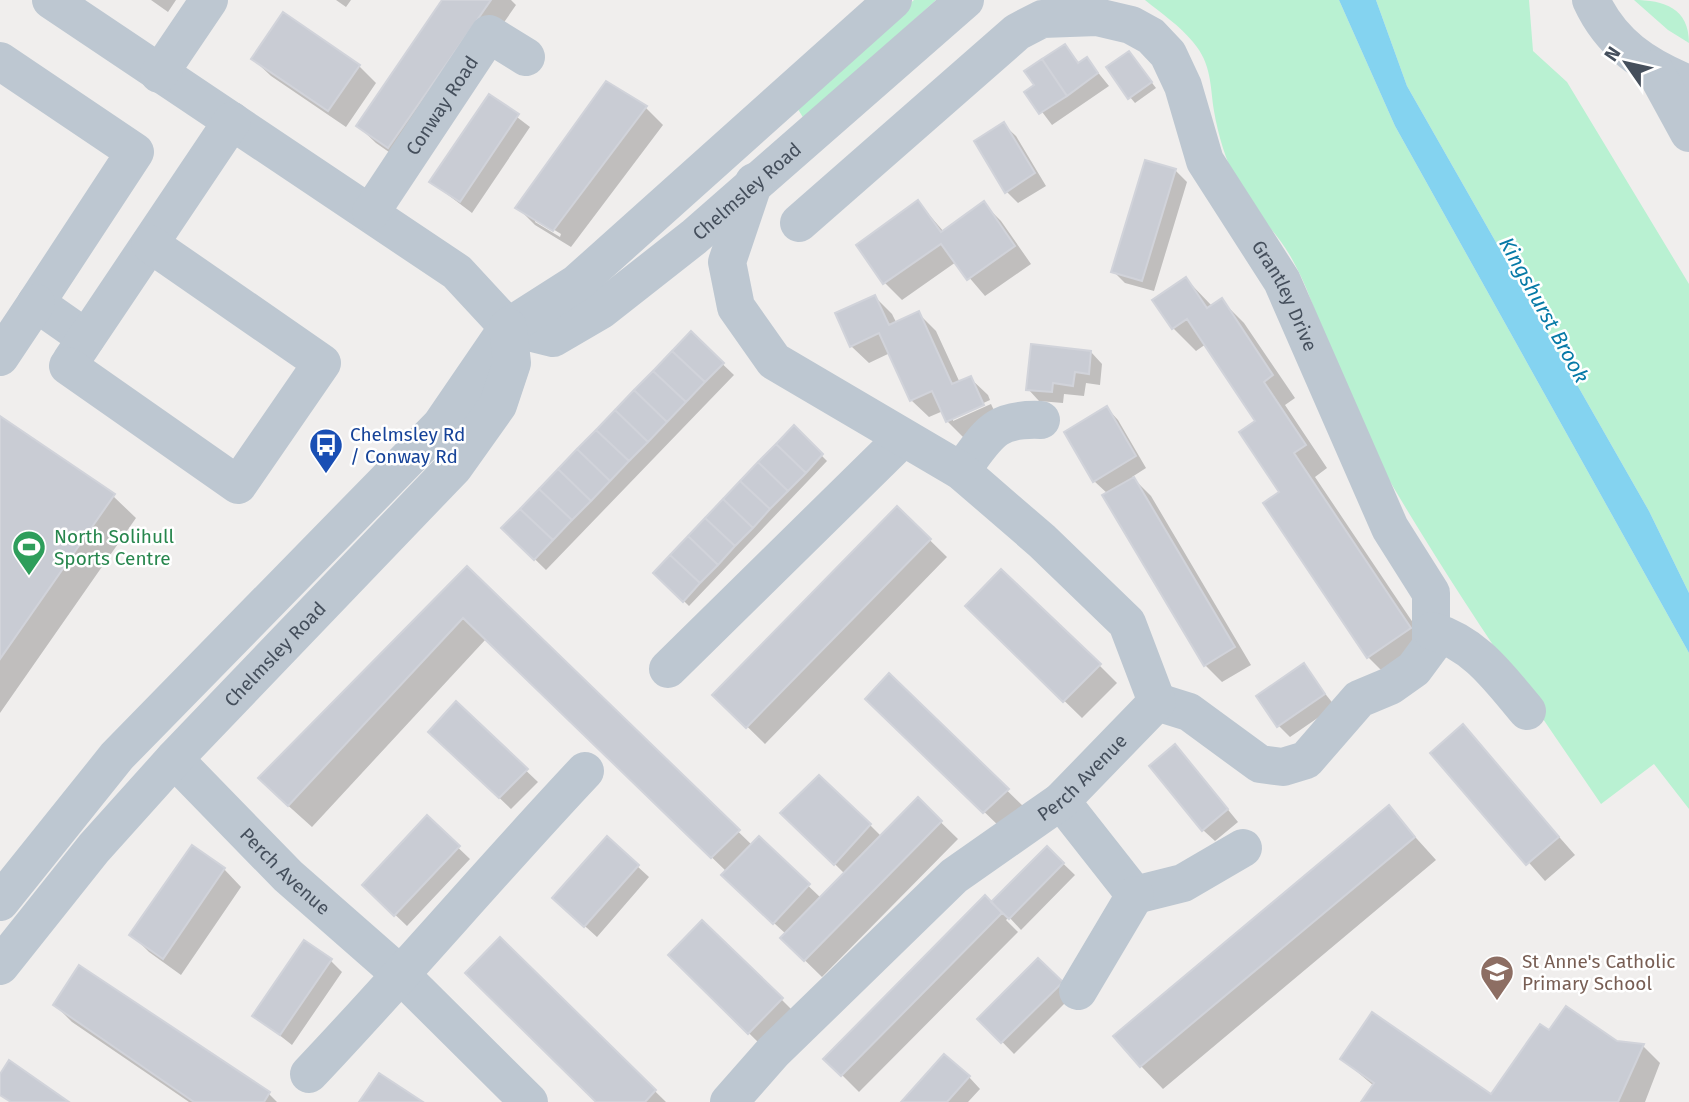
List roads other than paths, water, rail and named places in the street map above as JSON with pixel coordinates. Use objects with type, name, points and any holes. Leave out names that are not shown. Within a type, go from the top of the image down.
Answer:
[{"type":"street","points":[[51,0],[159,74],[372,212],[457,272],[508,327]]},
{"type":"street","points":[[159,74],[209,0]]},
{"type":"street","name":"Chelmsley Road","points":[[0,966],[94,848],[174,759],[454,467],[498,405],[512,363],[508,327],[553,338],[601,310],[694,237],[965,0]]},
{"type":"street","points":[[1591,0],[1601,21],[1634,57],[1689,84]]},
{"type":"street","points":[[0,902],[117,756],[441,425],[508,327],[577,283],[876,6]]},
{"type":"street","name":"Grantley Drive","points":[[799,222],[1017,32],[1042,19],[1097,17],[1131,25],[1151,36],[1168,54],[1183,86],[1205,161],[1282,281],[1391,528],[1432,593],[1432,631],[1431,646],[1414,669],[1390,686],[1359,699],[1306,760],[1283,767],[1260,764],[1189,712],[1157,702]]},
{"type":"street","name":"Conway Road","points":[[372,212],[489,34],[526,57]]},
{"type":"street","points":[[0,61],[135,152],[0,357]]},
{"type":"street","points":[[1654,69],[1689,133]]},
{"type":"street","points":[[69,364],[232,121]]},
{"type":"street","points":[[754,182],[727,262],[736,307],[774,361],[902,439],[961,471],[1042,541],[1127,623],[1157,702]]},
{"type":"street","points":[[36,303],[69,364],[238,485],[322,363],[150,244]]},
{"type":"street","points":[[961,471],[994,429],[1014,419],[1041,420]]},
{"type":"street","points":[[668,668],[902,439]]},
{"type":"street","points":[[1432,631],[1458,640],[1480,656],[1527,711]]},
{"type":"street","name":"Perch Avenue","points":[[729,1102],[773,1052],[954,876],[1061,801],[1157,702]]},
{"type":"street","name":"Perch Avenue","points":[[174,759],[288,876],[402,976],[529,1102]]},
{"type":"street","points":[[309,1074],[402,976],[514,847],[585,771]]},
{"type":"street","points":[[1061,801],[1136,895]]},
{"type":"street","points":[[1078,991],[1136,895],[1183,883],[1243,848]]},
{"type":"water","points":[[1339,0],[1376,0],[1407,86],[1649,511],[1689,593],[1689,653],[1395,126]]},
{"type":"place","name":"Chelmsley Rd / Conway Rd","points":[[326,475]]},
{"type":"place","name":"North Solihull Sports Centre","points":[[29,577]]},
{"type":"place","name":"St Anne's Catholic Primary School","points":[[1497,1002]]},
{"type":"water label","name":"Kingshurst Brook","points":[[1544,310]]}]
